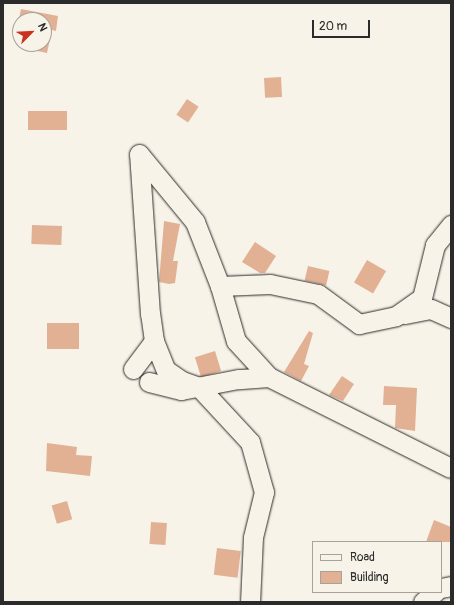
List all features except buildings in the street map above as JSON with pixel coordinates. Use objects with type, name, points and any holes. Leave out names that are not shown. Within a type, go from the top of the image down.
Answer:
[{"type":"street","points":[[250,602],[253,537],[264,492],[250,442],[199,387],[182,381],[166,370],[154,341],[139,154],[195,222],[220,286],[236,341],[269,377],[451,468]]},
{"type":"street","points":[[396,316],[422,298],[435,245],[451,225]]},
{"type":"street","points":[[220,286],[270,284],[318,294],[359,324],[431,308],[451,318]]},
{"type":"street","points":[[132,369],[154,341]]},
{"type":"street","points":[[149,382],[181,390],[269,377]]},
{"type":"street","points":[[423,602],[434,593]]}]
